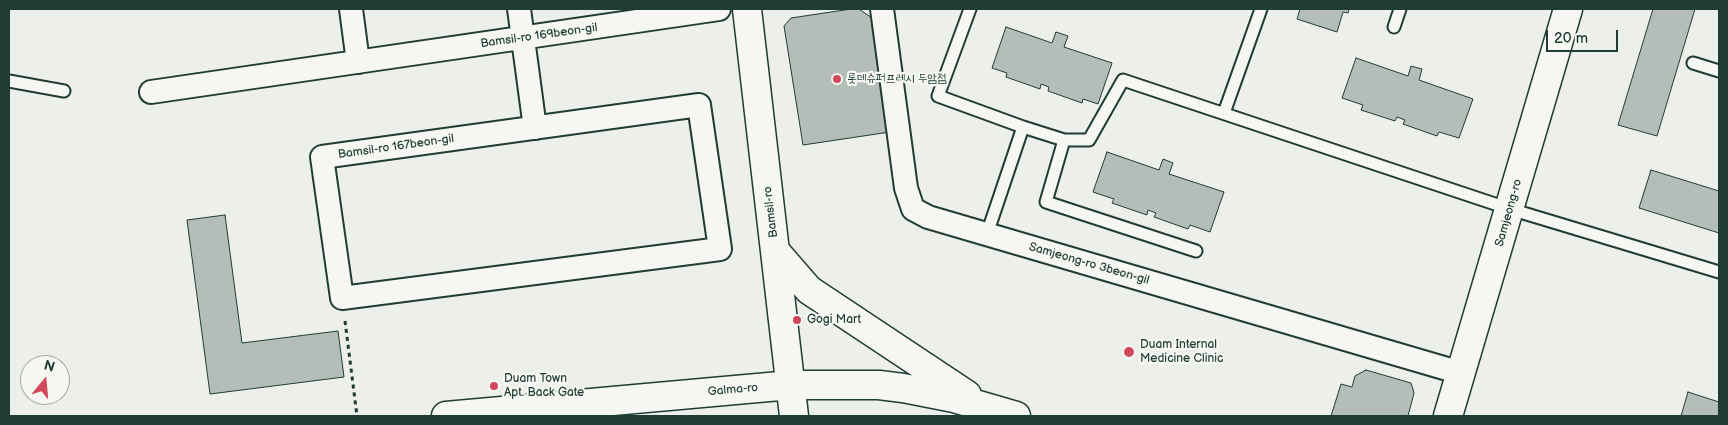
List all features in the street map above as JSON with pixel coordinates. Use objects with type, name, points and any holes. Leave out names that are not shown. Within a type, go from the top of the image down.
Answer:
[{"type":"street","points":[[351,9],[358,62]]},
{"type":"street","points":[[519,9],[535,128]]},
{"type":"street","name":"Bamsil-ro 169beon-gil","points":[[151,92],[719,9]]},
{"type":"street","name":"Bamsil-ro","points":[[747,9],[794,416]]},
{"type":"street","name":"Samjeong-ro 3beon-gil","points":[[882,9],[906,188],[913,209],[928,217],[1461,373]]},
{"type":"street","name":"Samjeong-ro","points":[[1448,416],[1568,9]]},
{"type":"street","name":"Bamsil-ro 167beon-gil","points":[[698,105],[720,249],[342,298],[322,157],[535,128],[698,105]]},
{"type":"street","points":[[776,252],[808,290],[988,408]]},
{"type":"street","name":"Galma-ro","points":[[446,416],[791,384],[880,385],[930,392],[1016,416]]},
{"type":"lane","points":[[970,9],[938,96],[1023,127],[1064,140],[1089,140],[1123,80],[1510,209],[1719,272]]},
{"type":"lane","points":[[1224,113],[1261,9]]},
{"type":"lane","points":[[1394,27],[1400,9]]},
{"type":"lane","points":[[1693,63],[1719,71]]},
{"type":"lane","points":[[9,81],[64,90]]},
{"type":"lane","points":[[987,234],[1023,127]]},
{"type":"lane","points":[[1064,140],[1046,202],[1196,251]]},
{"type":"path","points":[[342,298],[357,416]]},
{"type":"building","name":"롯데슈퍼프레시 두암점","points":[[859,9],[872,18],[890,132],[803,145],[784,26],[791,18]]},
{"type":"building","points":[[1300,9],[1349,9],[1348,13],[1343,12],[1337,32],[1297,19]]},
{"type":"building","points":[[1653,9],[1695,9],[1657,136],[1618,125]]},
{"type":"building","points":[[1006,27],[1052,43],[1056,32],[1068,36],[1064,47],[1112,63],[1098,104],[1083,99],[1082,103],[1048,91],[1049,87],[1041,84],[1040,89],[1006,77],[1007,73],[992,68]]},
{"type":"building","points":[[1356,58],[1408,76],[1411,66],[1422,69],[1419,80],[1473,99],[1459,138],[1439,132],[1437,136],[1403,124],[1405,120],[1397,117],[1395,121],[1361,110],[1363,105],[1342,98]]},
{"type":"building","points":[[1107,152],[1159,170],[1163,159],[1173,163],[1169,174],[1224,192],[1210,232],[1190,225],[1188,229],[1154,217],[1156,213],[1148,210],[1147,215],[1112,203],[1114,199],[1093,192]]},
{"type":"building","points":[[1651,170],[1719,191],[1719,233],[1639,208]]},
{"type":"building","points":[[225,215],[242,343],[338,331],[344,377],[210,394],[187,220]]},
{"type":"building","points":[[1366,370],[1411,383],[1414,393],[1408,416],[1331,416],[1341,384],[1352,387],[1355,376]]},
{"type":"building","points":[[1688,392],[1719,402],[1719,416],[1681,416]]},
{"type":"place","name":"롯데슈퍼프레시 두암점","points":[[837,79]]},
{"type":"place","name":"Gogi Mart","points":[[797,320]]},
{"type":"place","name":"Duam Internal Medicine Clinic","points":[[1129,352]]},
{"type":"place","name":"Duam Town Apt. Back Gate","points":[[494,386]]}]
